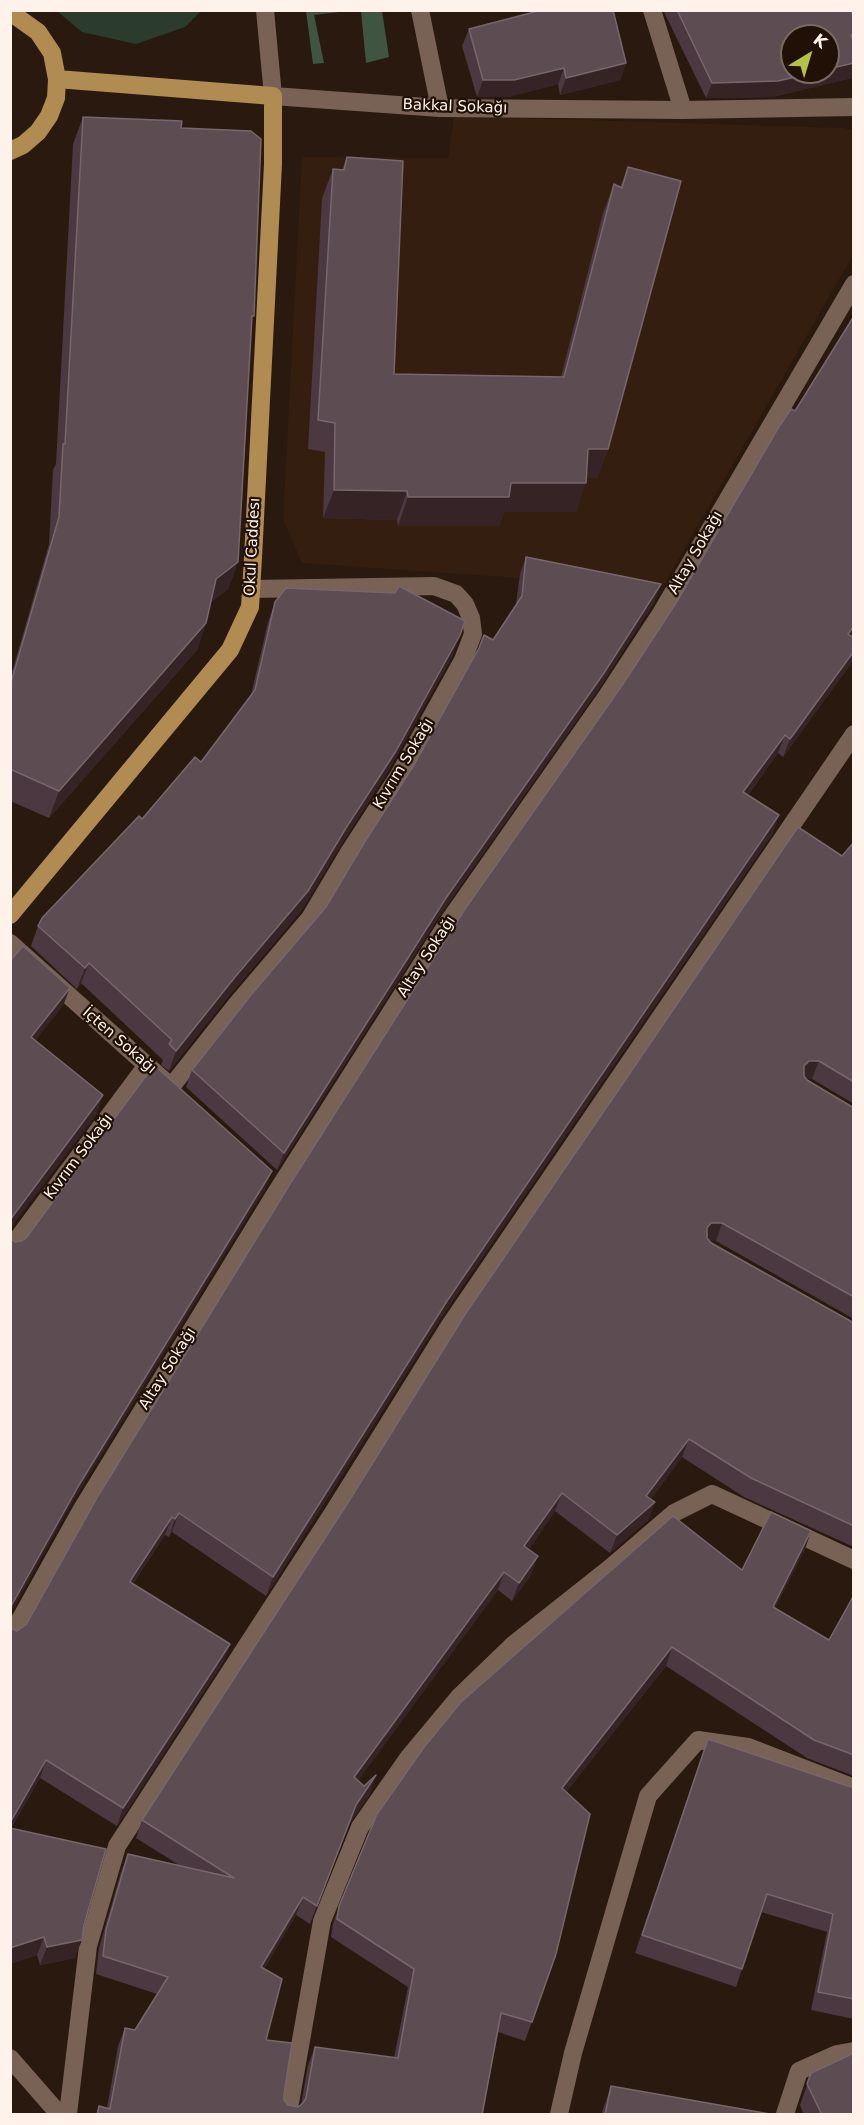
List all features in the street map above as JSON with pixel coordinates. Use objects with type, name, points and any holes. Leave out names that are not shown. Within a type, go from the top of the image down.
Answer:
[{"type":"main road","points":[[10,151],[23,145],[38,132],[49,116],[56,98],[57,79],[52,53],[38,32],[14,14]]},
{"type":"main road","name":"Bakkal Sokağı","points":[[57,79],[273,96]]},
{"type":"main road","name":"Okul Caddesı","points":[[10,915],[230,650],[250,607],[272,176],[273,96]]},
{"type":"street","points":[[265,10],[273,96]]},
{"type":"street","points":[[420,10],[440,108]]},
{"type":"street","points":[[652,10],[683,110]]},
{"type":"street","name":"Bakkal Sokağı","points":[[273,96],[440,108],[683,110],[854,107]]},
{"type":"street","name":"Altay Sokağı","points":[[10,1638],[82,1509],[280,1187],[449,921],[607,696],[660,615],[854,284]]},
{"type":"street","name":"Kıvrım Sokağı","points":[[171,1086],[310,918],[398,777],[464,660],[473,634],[471,618],[465,604],[456,594],[434,586],[251,589]]},
{"type":"street","points":[[68,2115],[88,1946],[117,1846],[333,1513],[450,1325],[854,734]]},
{"type":"street","name":"İçten Sokağı","points":[[10,943],[188,1102]]},
{"type":"street","name":"Kıvrım Sokağı","points":[[10,1249],[147,1065]]},
{"type":"street","points":[[263,1172],[280,1187]]},
{"type":"street","points":[[288,2115],[322,1921],[360,1827],[409,1757],[459,1697],[514,1644],[610,1568],[674,1513],[712,1494],[854,1560]]},
{"type":"street","points":[[559,2115],[576,2042],[648,1796],[698,1740],[747,1747],[854,1788]]},
{"type":"street","points":[[785,2115],[799,2071],[837,2054],[854,2051]]},
{"type":"street","points":[[10,2058],[59,2115]]},
{"type":"shaded area","points":[[454,116],[853,130],[853,255],[662,588],[302,563],[283,520],[302,157],[448,158]]},
{"type":"green space","points":[[57,11],[201,11],[185,27],[136,44],[82,32]]},
{"type":"green space","points":[[306,11],[348,11],[314,15],[324,63],[313,64]]},
{"type":"green space","points":[[361,11],[382,11],[389,57],[366,63]]},
{"type":"building","points":[[542,10],[613,10],[626,63],[566,78],[564,68],[514,80],[483,80],[469,29]]},
{"type":"building","points":[[677,10],[851,10],[854,19],[854,34],[851,35],[854,44],[854,63],[840,66],[840,24],[780,24],[780,81],[712,83]]},
{"type":"building","points":[[83,117],[182,121],[181,128],[251,131],[261,139],[254,316],[252,316],[238,562],[216,579],[206,623],[59,791],[10,769],[10,686],[59,517]]},
{"type":"building","points":[[347,157],[403,161],[394,374],[564,377],[614,184],[622,188],[628,167],[681,181],[608,449],[588,449],[586,483],[511,483],[509,497],[408,497],[407,491],[334,490],[335,423],[318,420],[333,169],[344,170]]},
{"type":"building","points":[[854,316],[854,626],[848,634],[854,638],[854,651],[790,739],[785,735],[743,792],[779,815],[447,1301],[273,1577],[179,1513],[175,1519],[172,1517],[130,1582],[230,1644],[123,1808],[46,1760],[10,1823],[10,1628],[17,1631],[26,1625],[98,1496],[290,1184],[465,909],[623,684],[676,603],[777,430],[791,409],[795,411]]},
{"type":"building","points":[[526,557],[661,584],[604,673],[446,898],[284,1153],[192,1070],[251,995],[326,907],[414,765],[484,635],[493,640],[522,596]]},
{"type":"building","points":[[399,586],[465,621],[460,635],[396,751],[308,891],[176,1051],[169,1044],[172,1040],[89,963],[85,968],[38,926],[42,918],[139,816],[142,819],[195,757],[201,762],[255,690],[275,602],[286,588],[395,593]]},
{"type":"building","points":[[798,827],[842,856],[854,842],[854,1082],[819,1061],[809,1061],[804,1066],[804,1076],[854,1108],[854,1297],[722,1223],[711,1223],[707,1228],[707,1238],[711,1243],[854,1323],[854,1526],[751,1478],[689,1439],[646,1496],[655,1502],[617,1535],[562,1493],[524,1546],[538,1556],[519,1583],[504,1572],[354,1777],[364,1786],[376,1775],[356,1805],[317,1906],[303,1897],[261,1967],[282,1979],[266,2040],[292,2043],[284,2100],[288,2105],[298,2107],[306,2098],[315,2047],[398,2058],[414,1969],[337,1919],[339,1906],[377,1814],[425,1746],[461,1702],[673,1516],[742,1570],[771,1512],[811,1531],[773,1607],[829,1640],[854,1595],[854,1755],[814,1740],[672,1647],[562,1788],[590,1814],[556,1954],[532,2022],[501,2013],[482,2115],[97,2115],[99,2106],[110,2109],[125,2028],[135,2030],[168,1977],[103,1956],[106,1930],[128,1854],[234,1878],[142,1820],[349,1501],[466,1313]]},
{"type":"building","points":[[23,946],[70,988],[31,1037],[103,1095],[10,1220],[10,961]]},
{"type":"building","points":[[154,1065],[272,1171],[79,1485],[10,1608],[10,1238],[15,1242],[26,1238]]},
{"type":"building","points":[[708,1739],[854,1788],[854,1999],[818,1992],[833,1914],[767,1894],[742,1969],[642,1935]]},
{"type":"building","points":[[10,1828],[106,1849],[84,1925],[82,1940],[47,1947],[44,1937],[10,1948]]},
{"type":"building","points":[[854,2053],[854,2115],[822,2115],[807,2084],[811,2073]]},
{"type":"building","points":[[611,2086],[770,2114],[770,2115],[605,2115]]}]
